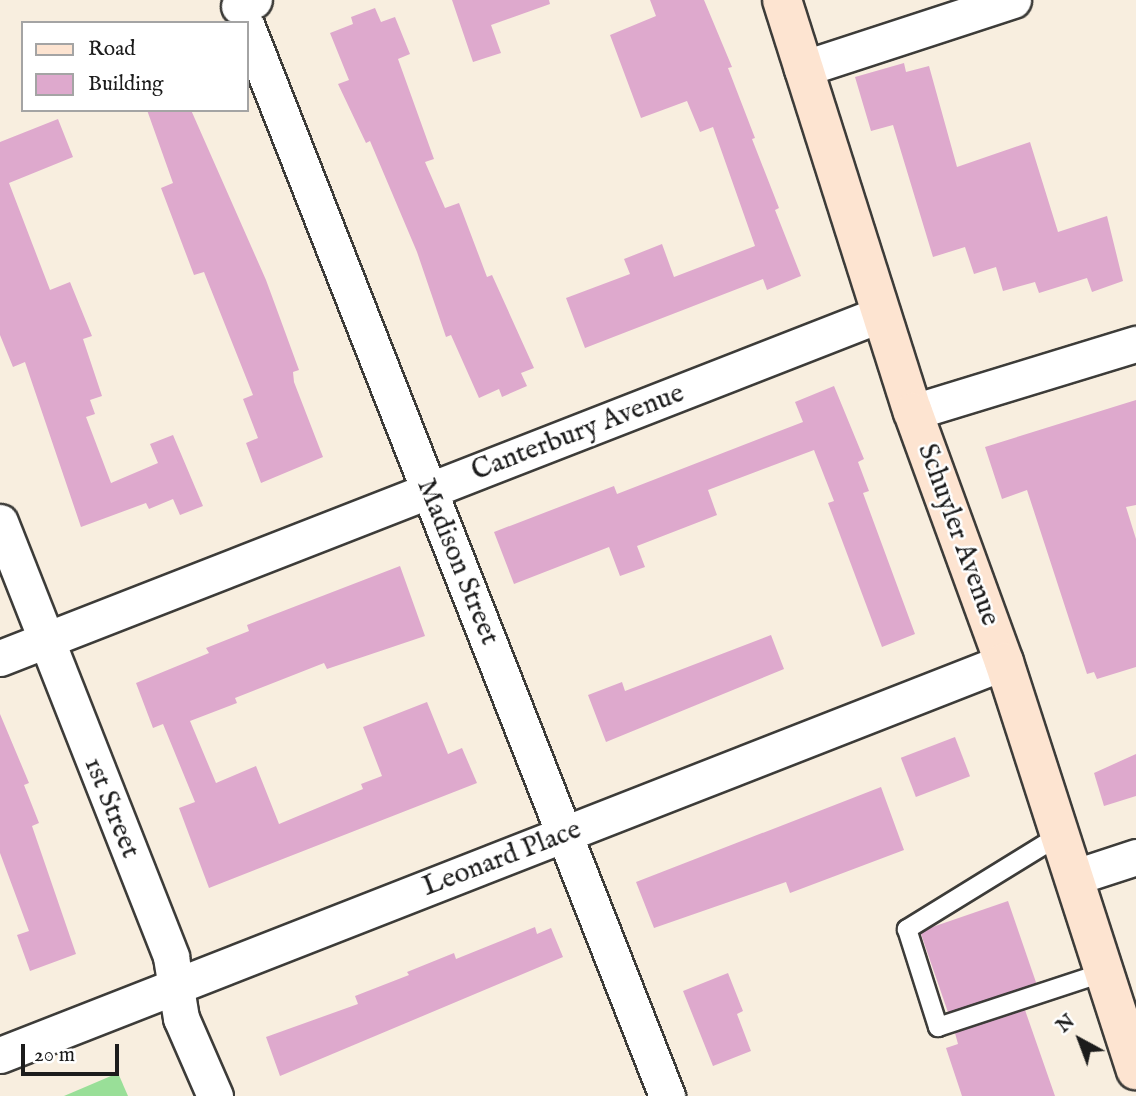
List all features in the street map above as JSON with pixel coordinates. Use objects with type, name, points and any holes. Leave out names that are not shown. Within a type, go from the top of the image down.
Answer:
[{"type":"street","name":"Schuyler Avenue","points":[[782,0],[913,412],[1004,662],[1105,972],[1132,1046]]},
{"type":"street","points":[[802,69],[954,9],[1013,0]]},
{"type":"street","name":"Madison Street","points":[[248,21],[667,1096]]},
{"type":"street","name":"Canterbury Avenue","points":[[0,658],[881,314]]},
{"type":"street","points":[[913,412],[1136,344]]},
{"type":"street","name":"1st Street","points":[[0,522],[171,957],[181,1018],[215,1096]]},
{"type":"street","name":"Leonard Place","points":[[0,1055],[1004,662]]},
{"type":"street","points":[[1075,877],[1136,857]]},
{"type":"lane","points":[[1060,835],[907,929],[939,1027],[1105,972]]},
{"type":"green space","points":[[118,1073],[128,1096],[64,1096]]},
{"type":"building","points":[[452,0],[549,0],[550,4],[491,25],[501,53],[473,62]]},
{"type":"building","points":[[650,0],[704,0],[732,67],[728,68],[779,208],[775,210],[801,276],[767,290],[763,279],[585,348],[566,298],[630,274],[624,259],[662,244],[674,277],[755,246],[713,127],[700,132],[687,101],[641,118],[610,35],[656,16]]},
{"type":"building","points":[[375,8],[381,22],[395,17],[410,54],[398,59],[434,159],[425,162],[445,208],[459,203],[487,277],[492,275],[534,368],[521,373],[527,386],[502,397],[499,389],[479,398],[451,335],[446,337],[417,252],[370,141],[366,143],[338,84],[349,80],[330,33],[353,24],[351,17]]},
{"type":"building","points":[[904,63],[906,72],[929,66],[957,167],[1030,142],[1058,232],[1107,216],[1123,281],[1092,292],[1087,278],[1039,293],[1035,282],[1003,291],[996,267],[974,274],[965,247],[933,257],[893,125],[871,131],[855,77]]},
{"type":"building","points":[[148,112],[192,112],[266,280],[299,370],[293,372],[294,382],[323,457],[261,483],[246,443],[258,438],[243,399],[253,395],[204,272],[194,275],[161,188],[173,183]]},
{"type":"building","points":[[58,119],[73,157],[9,183],[50,290],[70,282],[92,336],[83,339],[102,396],[90,400],[95,414],[86,417],[111,483],[158,463],[150,444],[173,435],[203,506],[180,515],[173,499],[149,509],[146,503],[81,527],[25,362],[13,367],[0,335],[0,142]]},
{"type":"building","points":[[834,386],[864,459],[858,462],[869,491],[863,493],[915,634],[882,647],[828,503],[834,501],[814,450],[708,490],[717,515],[637,546],[645,567],[620,576],[609,547],[514,584],[494,532],[614,486],[617,494],[803,422],[795,402]]},
{"type":"building","points":[[1136,400],[1136,505],[1126,507],[1136,539],[1136,667],[1097,679],[1094,672],[1087,674],[1027,490],[1002,499],[985,447]]},
{"type":"building","points":[[400,566],[425,636],[327,669],[324,663],[235,698],[237,703],[190,721],[216,783],[256,766],[279,824],[363,789],[361,784],[382,776],[363,727],[427,702],[448,754],[462,748],[477,783],[209,888],[179,808],[195,802],[163,724],[153,728],[136,683],[209,653],[206,648],[249,631],[247,625]]},
{"type":"building","points":[[771,635],[784,669],[606,742],[588,695],[622,682],[625,691]]},
{"type":"building","points":[[0,714],[29,783],[24,785],[39,823],[32,826],[76,954],[30,971],[17,935],[29,931],[0,853]]},
{"type":"building","points":[[955,737],[970,776],[916,797],[901,758]]},
{"type":"building","points":[[1136,754],[1136,796],[1104,806],[1094,773]]},
{"type":"building","points":[[881,787],[904,850],[790,893],[786,882],[654,928],[636,882]]},
{"type":"building","points":[[1008,901],[1036,983],[948,1014],[920,931]]},
{"type":"building","points":[[535,927],[537,934],[551,928],[563,957],[280,1076],[266,1037],[358,1004],[355,996],[409,975],[407,972],[454,953],[456,959]]},
{"type":"building","points":[[728,973],[743,1011],[737,1014],[751,1051],[713,1066],[683,991]]},
{"type":"building","points":[[1025,1010],[1055,1096],[962,1096],[946,1048],[958,1044],[955,1033]]}]
